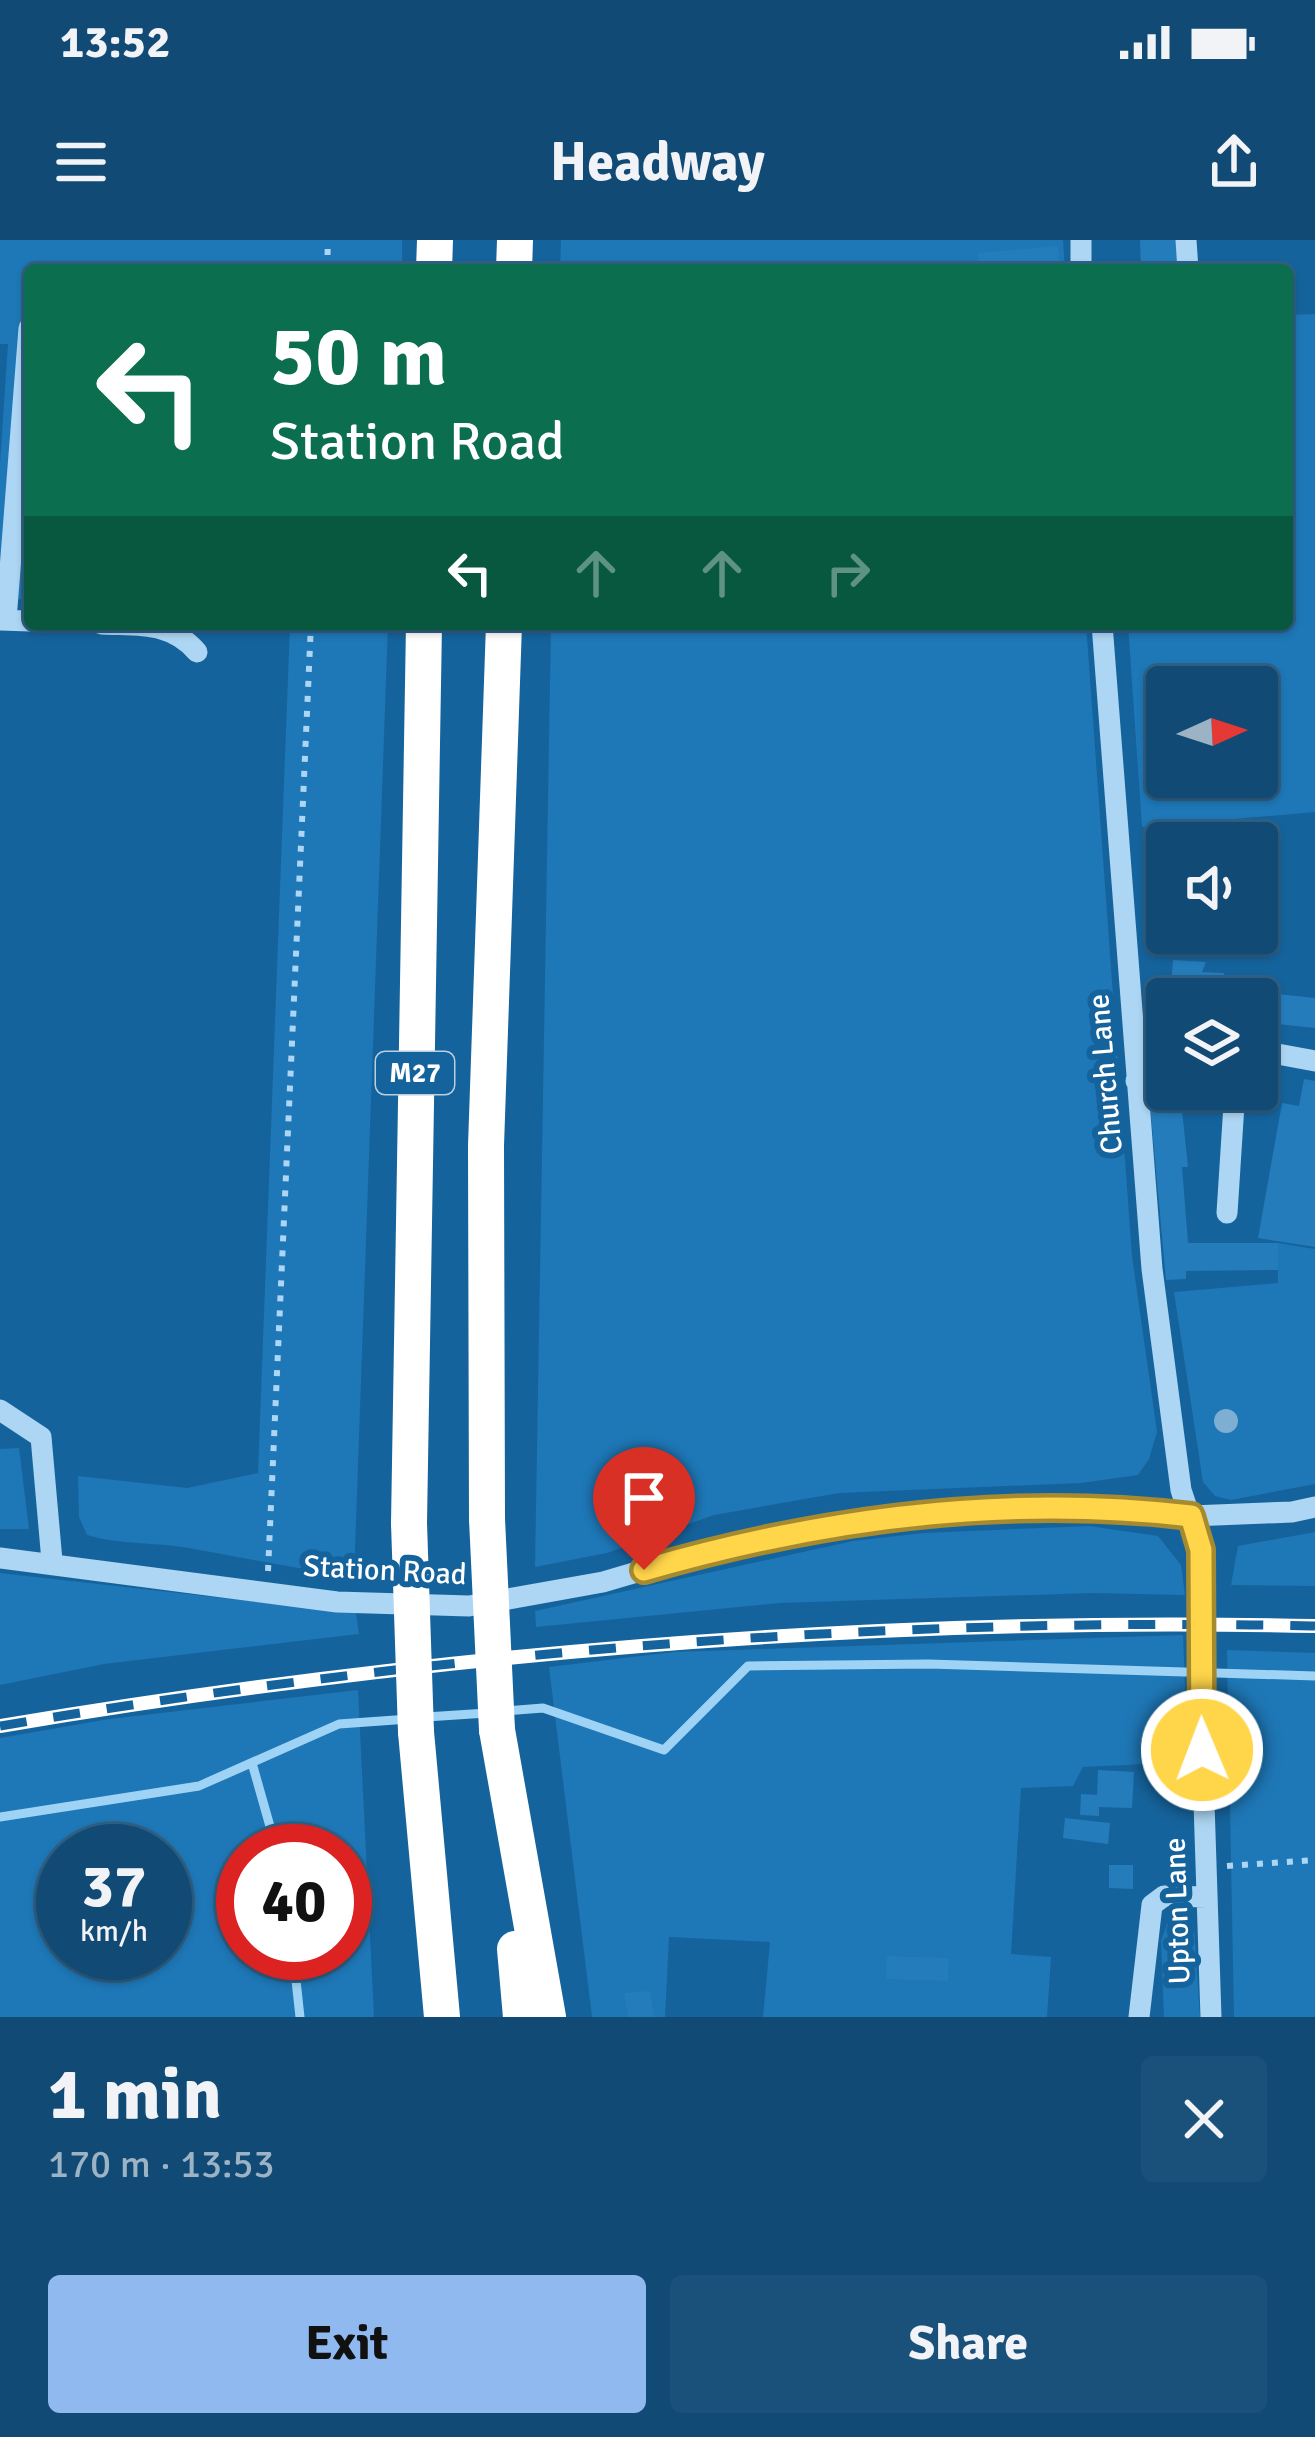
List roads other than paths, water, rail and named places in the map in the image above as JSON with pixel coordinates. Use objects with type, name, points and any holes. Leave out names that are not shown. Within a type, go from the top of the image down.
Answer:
[{"type":"highway","name":"M27","points":[[417,2017],[416,1732],[409,1523],[424,630]]},
{"type":"highway","name":"M27","points":[[504,630],[486,1146],[487,1519],[497,1730],[521,2017]]},
{"type":"highway","name":"M27","points":[[497,1730],[548,2017]]},
{"type":"highway","name":"M27","points":[[416,1732],[442,2017]]},
{"type":"street","points":[[3,620],[24,384]]},
{"type":"street","points":[[172,630],[197,652]]},
{"type":"street","name":"Church Lane","points":[[1102,630],[1152,1269],[1181,1490],[1191,1516]]},
{"type":"street","points":[[1278,1054],[1315,1061]]},
{"type":"street","points":[[1136,1081],[1146,1081]]},
{"type":"street","points":[[1227,1213],[1233,1110]]},
{"type":"street","points":[[0,1410],[40,1437],[52,1562]]},
{"type":"street","name":"Station Road","points":[[0,1558],[384,1606],[469,1606],[603,1582],[725,1546],[853,1522],[981,1510],[1124,1508],[1191,1516],[1315,1507]]},
{"type":"street","name":"Upton Lane","points":[[1191,1516],[1201,1550],[1211,2017]]},
{"type":"street","points":[[1139,2017],[1152,1905],[1164,1896],[1207,1897]]},
{"type":"waterway","points":[[504,1711],[543,1708],[664,1750],[748,1666],[929,1664],[1315,1676]]},
{"type":"waterway","points":[[426,1717],[487,1713]]},
{"type":"waterway","points":[[0,1817],[199,1786],[339,1724],[409,1719]]},
{"type":"waterway","points":[[252,1763],[269,1824]]},
{"type":"waterway","points":[[296,1980],[300,2017]]},
{"type":"railway","points":[[0,1726],[327,1678],[655,1645],[985,1627],[1315,1626]]}]
